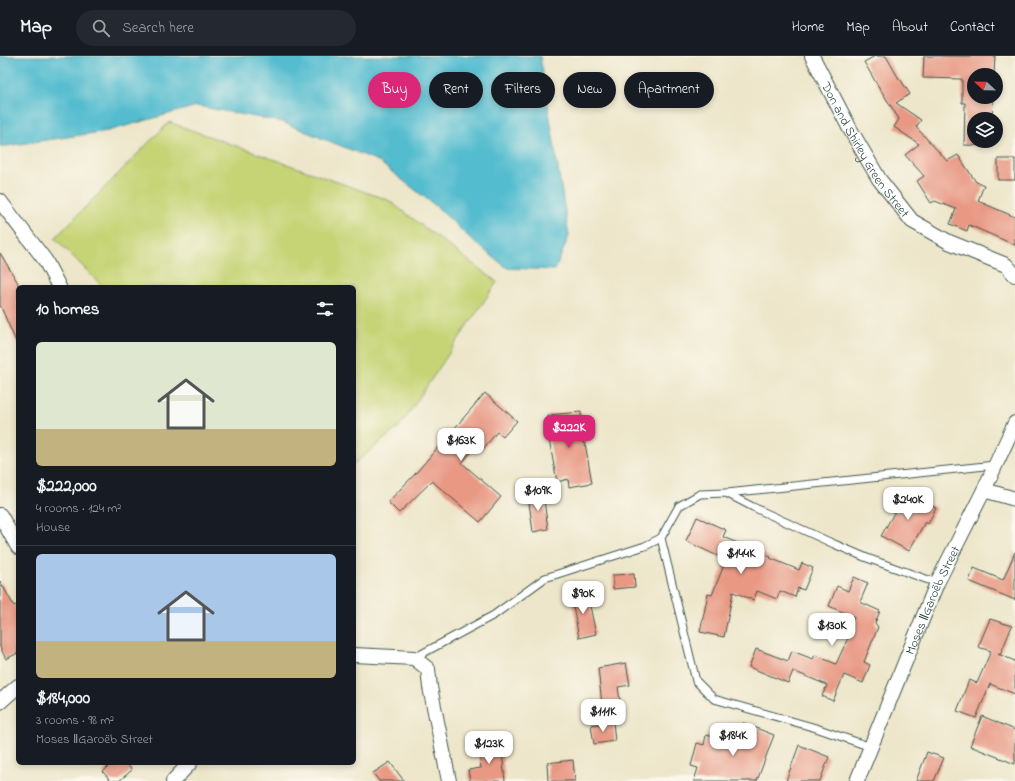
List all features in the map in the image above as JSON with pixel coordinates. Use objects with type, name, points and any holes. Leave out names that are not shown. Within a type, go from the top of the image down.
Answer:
[{"type":"street","name":"Don and Shirley Green Street","points":[[812,56],[850,130],[879,179],[912,221],[949,242],[1006,265],[1015,275]]},
{"type":"street","points":[[0,201],[45,260],[58,285]]},
{"type":"street","name":"Moses ǁGaroëb Street","points":[[857,781],[937,583],[984,490],[1015,423]]},
{"type":"street","points":[[984,490],[1015,499]]},
{"type":"street","points":[[0,515],[16,543]]},
{"type":"street","points":[[356,656],[414,658],[428,669],[431,694],[449,781]]},
{"type":"street","points":[[0,702],[16,688]]},
{"type":"street","points":[[173,781],[188,765]]},
{"type":"lane","points":[[414,658],[494,615],[545,578],[645,546],[661,538],[679,506],[700,494],[726,493],[995,465]]},
{"type":"lane","points":[[726,493],[752,507],[834,544],[867,558],[937,583]]},
{"type":"lane","points":[[661,538],[696,681],[714,699],[816,728],[871,747]]},
{"type":"green space","points":[[169,122],[388,200],[497,282],[400,426],[356,462],[356,285],[101,285],[55,238]]},
{"type":"water","points":[[0,56],[540,56],[543,72],[491,72],[491,108],[548,108],[569,236],[555,270],[507,268],[473,241],[437,207],[378,161],[282,122],[197,106],[108,131],[0,146]]},
{"type":"building","points":[[875,56],[886,56],[899,79],[910,94],[896,103],[921,120],[916,127],[947,161],[958,155],[976,182],[984,185],[978,201],[1015,217],[1015,245],[969,225],[967,231],[950,224],[956,209],[935,201],[931,203],[917,181],[924,176],[905,155],[919,144],[894,127],[899,119],[864,62]]},
{"type":"building","points":[[924,56],[995,56],[994,68],[967,68],[967,104],[993,104],[992,112],[967,112],[967,145],[964,145],[965,103],[962,103],[962,79],[923,78]]},
{"type":"building","points":[[998,159],[1015,159],[1015,180],[998,180]]},
{"type":"building","points":[[0,253],[18,283],[18,285],[16,285],[16,341],[0,305]]},
{"type":"building","points":[[485,393],[517,421],[503,437],[497,432],[483,449],[478,444],[462,463],[501,497],[480,522],[432,481],[399,513],[388,502],[415,474]]},
{"type":"building","points":[[581,412],[583,443],[585,443],[592,483],[569,487],[568,479],[557,482],[549,439],[548,415]]},
{"type":"building","points":[[906,492],[936,508],[928,524],[925,522],[909,551],[881,536]]},
{"type":"building","points":[[543,493],[548,529],[533,532],[528,495]]},
{"type":"building","points":[[697,517],[726,530],[723,537],[771,557],[770,558],[799,570],[802,563],[813,568],[804,590],[798,588],[795,597],[780,591],[777,599],[757,591],[754,600],[733,592],[724,637],[700,632],[708,594],[712,595],[726,560],[686,541]]},
{"type":"building","points":[[1015,552],[1015,600],[969,581],[974,568],[1003,580]]},
{"type":"building","points":[[634,574],[635,587],[613,589],[613,575]]},
{"type":"building","points":[[854,577],[868,583],[860,602],[880,611],[875,623],[878,627],[864,662],[870,665],[863,683],[844,675],[833,701],[822,696],[827,685],[793,671],[788,683],[749,667],[756,649],[788,661],[792,651],[813,659],[815,655],[836,664],[848,638],[845,637],[854,617],[829,606],[837,586],[848,591]]},
{"type":"building","points":[[0,581],[14,606],[16,605],[16,654],[6,659],[0,647]]},
{"type":"building","points":[[587,592],[596,634],[579,638],[571,595]]},
{"type":"building","points":[[990,619],[1012,626],[1000,655],[1015,661],[1015,694],[990,684],[976,718],[957,711],[969,680],[977,683],[991,651],[978,647]]},
{"type":"building","points":[[626,663],[630,685],[618,687],[622,714],[603,714],[598,668]]},
{"type":"building","points":[[982,716],[1015,730],[1015,764],[970,746]]},
{"type":"building","points":[[613,722],[615,741],[594,744],[591,725]]},
{"type":"building","points":[[743,723],[774,735],[757,781],[694,781],[698,768],[691,766],[697,743],[704,745],[706,735],[736,742]]},
{"type":"building","points":[[501,743],[505,781],[470,781],[468,770],[481,768],[478,746]]},
{"type":"building","points":[[799,745],[829,757],[820,781],[786,781]]},
{"type":"building","points":[[927,752],[944,758],[934,781],[916,781]]},
{"type":"building","points":[[573,760],[575,781],[548,781],[547,763]]},
{"type":"building","points":[[390,762],[404,781],[379,781],[373,773]]},
{"type":"building","points":[[110,765],[128,765],[132,770],[119,781],[111,781],[103,772]]}]
